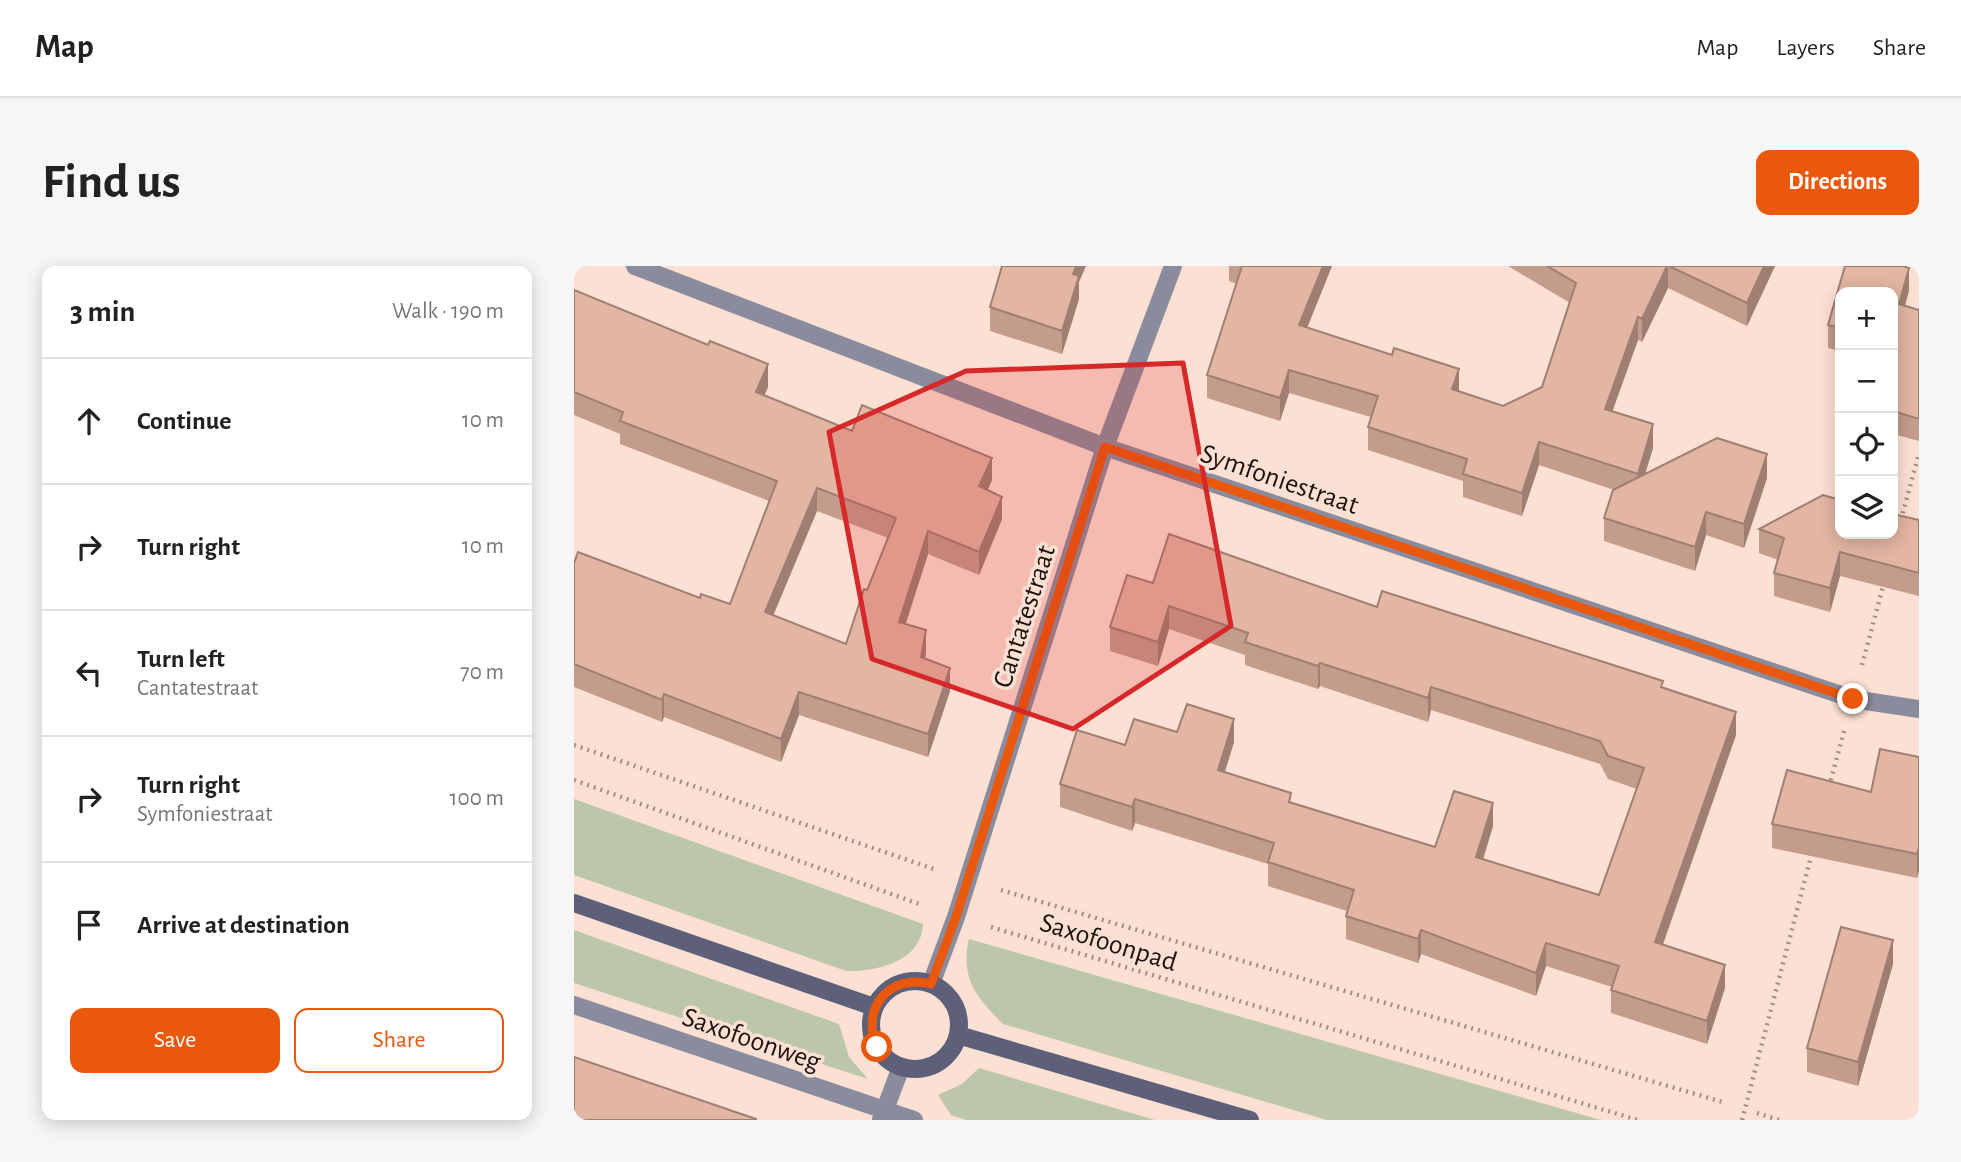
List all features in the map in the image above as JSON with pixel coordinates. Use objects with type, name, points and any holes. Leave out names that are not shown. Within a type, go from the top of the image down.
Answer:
[{"type":"street","name":"Symfoniestraat","points":[[635,266],[1105,447],[1853,699],[1919,709]]},
{"type":"street","name":"Cantatestraat","points":[[931,984],[956,917],[1105,447],[1173,266]]},
{"type":"street","points":[[574,903],[874,1007]]},
{"type":"street","points":[[902,982],[931,984],[951,999],[959,1022],[958,1035],[954,1045],[941,1061],[921,1068],[901,1067],[883,1056],[877,1047],[871,1028],[874,1007],[886,991],[902,982]]},
{"type":"street","name":"Saxofoonweg","points":[[574,1005],[883,1115],[914,1120]]},
{"type":"street","points":[[958,1035],[1250,1120]]},
{"type":"street","points":[[883,1115],[901,1067]]},
{"type":"path","points":[[1898,530],[1919,453]]},
{"type":"path","points":[[1828,792],[1888,569]]},
{"type":"path","points":[[574,745],[938,870]]},
{"type":"path","name":"Saxofoonpad","points":[[574,780],[956,917],[1639,1120]]},
{"type":"path","points":[[1742,1120],[1814,845]]},
{"type":"path","points":[[993,887],[1726,1103]]},
{"type":"path","points":[[1757,1113],[1779,1120]]},
{"type":"highlighted area","points":[[1183,363],[1231,626],[1073,729],[872,659],[829,432],[966,371]]},
{"type":"green space","points":[[574,799],[923,924],[921,937],[915,947],[896,962],[871,969],[846,971],[574,875]]},
{"type":"green space","points":[[574,930],[839,1024],[849,1057],[868,1079],[574,983]]},
{"type":"green space","points":[[969,939],[1601,1120],[1327,1120],[1003,1024],[972,986],[967,965]]},
{"type":"green space","points":[[979,1068],[1155,1120],[966,1120],[951,1115],[938,1095],[962,1084]]},
{"type":"building","points":[[1002,266],[1076,266],[1073,274],[1079,276],[1062,331],[990,307]]},
{"type":"building","points":[[1242,266],[1323,266],[1299,325],[1392,355],[1394,348],[1459,369],[1452,389],[1503,406],[1542,387],[1576,283],[1547,266],[1667,266],[1642,319],[1638,317],[1605,409],[1653,424],[1638,474],[1539,442],[1522,493],[1463,474],[1467,459],[1368,427],[1378,396],[1289,370],[1280,398],[1207,375]]},
{"type":"building","points":[[1669,266],[1764,266],[1747,303]]},
{"type":"building","points":[[1845,266],[1909,268],[1899,304],[1919,310],[1919,419],[1898,413],[1898,287],[1839,287]]},
{"type":"building","points":[[574,290],[708,345],[710,341],[768,364],[756,392],[852,431],[862,405],[992,458],[979,486],[1002,497],[979,552],[928,531],[899,622],[926,630],[921,657],[950,668],[928,734],[799,692],[781,739],[664,694],[662,700],[574,664],[574,563],[578,552],[700,598],[701,594],[730,604],[777,481],[620,421],[623,412],[574,392]],"holes":[[[817,488],[896,518],[867,590],[864,589],[846,644],[765,612]]]},
{"type":"building","points":[[1835,301],[1835,327],[1828,325]]},
{"type":"building","points":[[1717,438],[1767,454],[1744,524],[1706,512],[1695,547],[1604,518],[1613,490]]},
{"type":"building","points":[[1823,495],[1835,499],[1835,539],[1898,539],[1898,515],[1919,520],[1919,573],[1840,552],[1830,588],[1774,573],[1784,538],[1759,529]]},
{"type":"building","points":[[1169,534],[1377,607],[1382,591],[1663,681],[1661,687],[1736,712],[1655,942],[1725,965],[1707,1021],[1611,990],[1619,966],[1546,943],[1536,973],[1421,930],[1418,939],[1346,916],[1354,890],[1268,862],[1274,843],[1135,799],[1132,807],[1060,784],[1077,730],[1125,745],[1134,719],[1177,732],[1187,704],[1234,719],[1218,770],[1291,793],[1289,802],[1435,847],[1454,791],[1493,803],[1476,857],[1599,895],[1644,768],[1608,756],[1600,741],[1431,687],[1428,698],[1320,663],[1318,666],[1245,642],[1248,633],[1169,606],[1158,642],[1110,627],[1127,575],[1153,583]]},
{"type":"building","points":[[1880,749],[1919,757],[1917,854],[1772,824],[1787,770],[1871,792]]},
{"type":"building","points":[[1841,927],[1893,940],[1858,1062],[1807,1048]]},
{"type":"building","points":[[574,1057],[756,1119],[756,1120],[574,1120]]},
{"type":"route","points":[[877,1047],[871,1018],[879,999],[886,991],[902,982],[912,980],[931,984],[956,917],[1105,447],[1853,699]]}]
